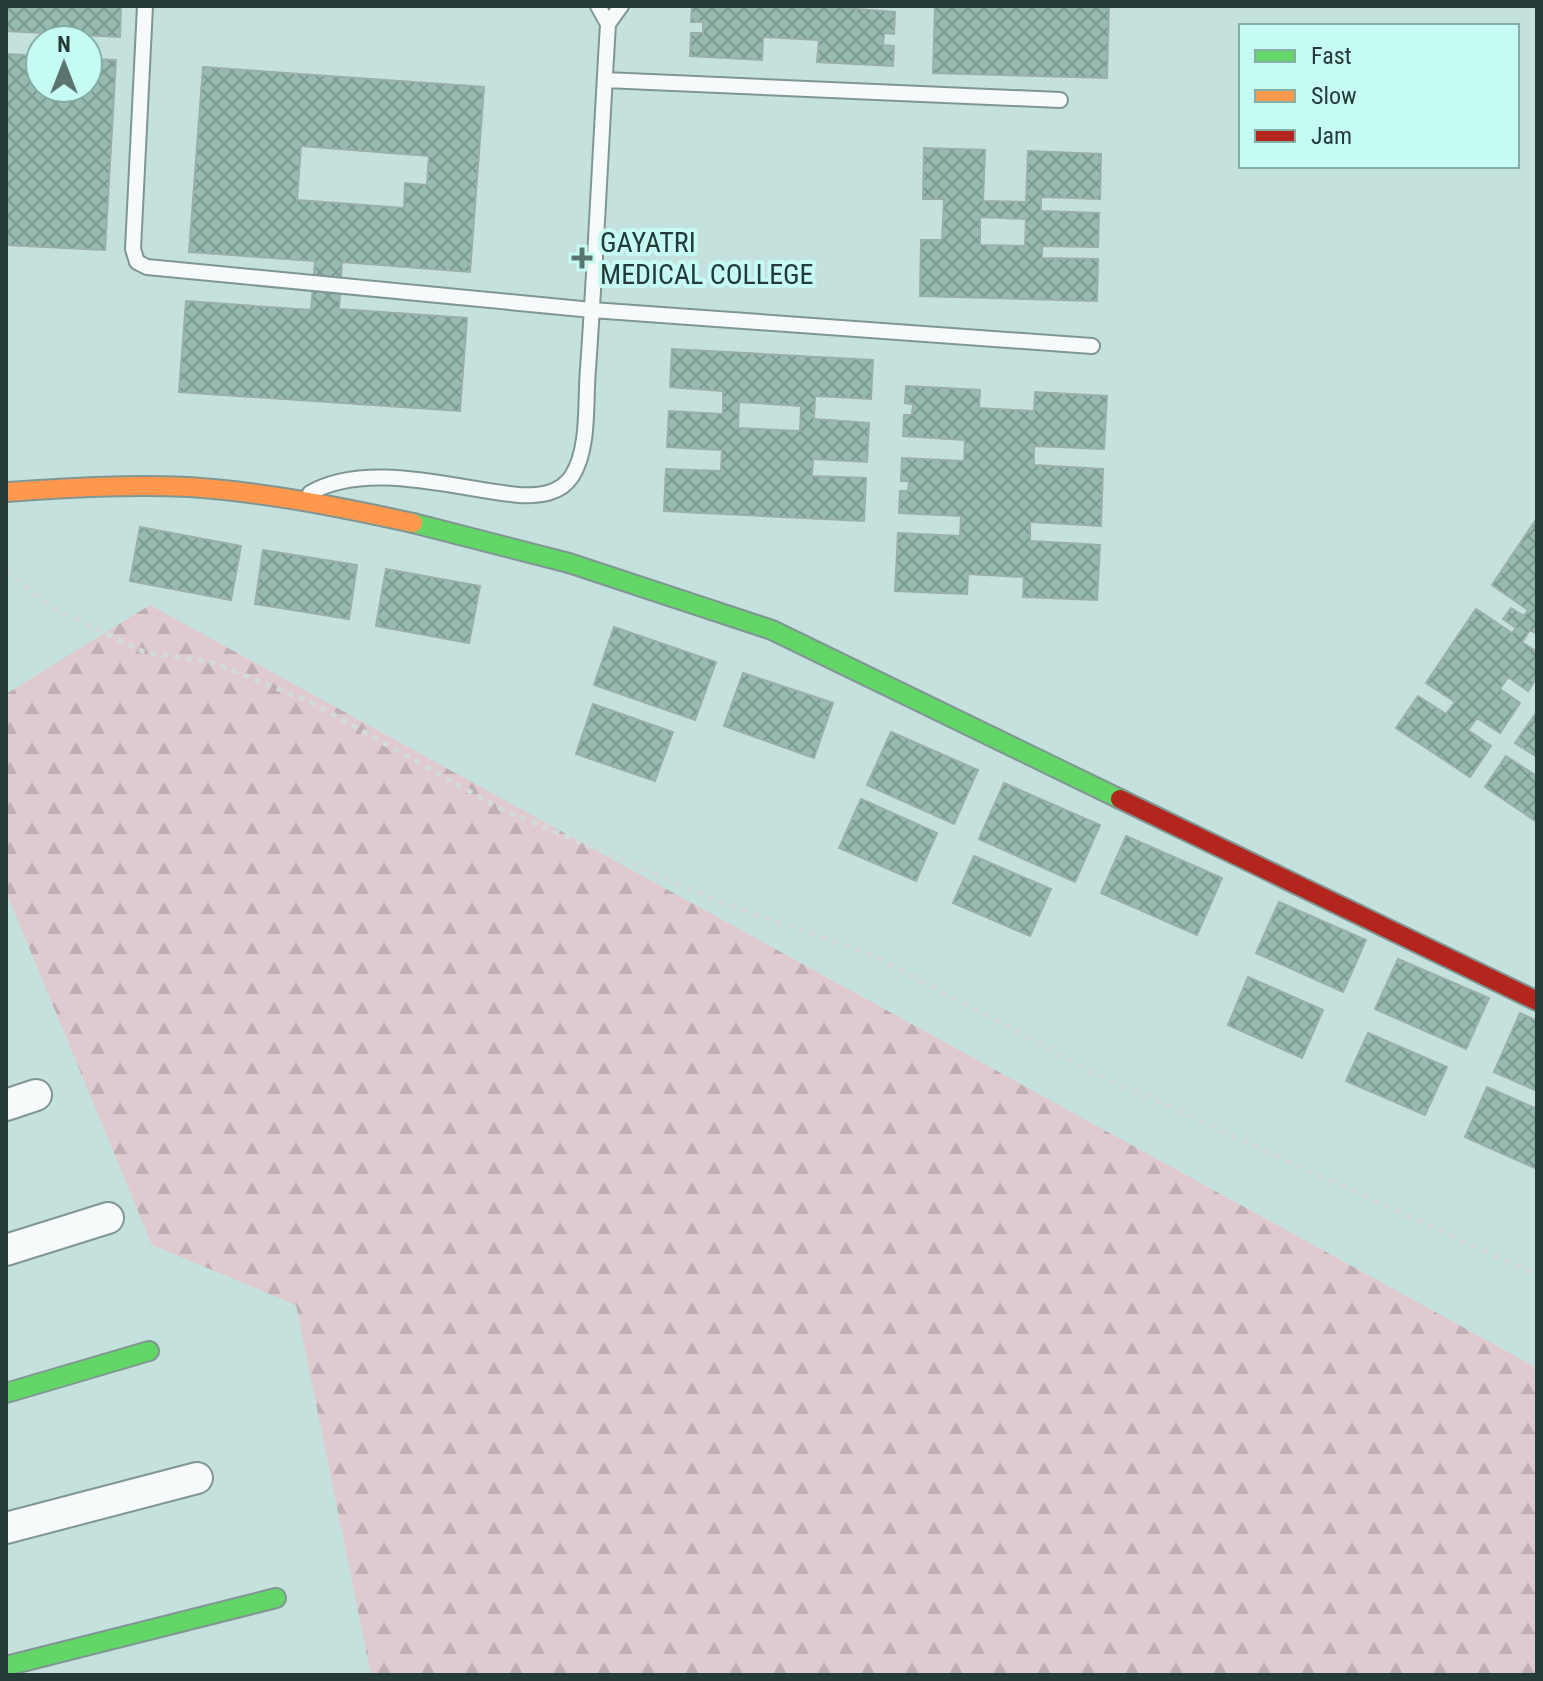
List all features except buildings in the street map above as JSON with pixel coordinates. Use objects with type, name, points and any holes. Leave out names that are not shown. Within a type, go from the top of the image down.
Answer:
[{"type":"street","points":[[6,492],[94,486],[216,490],[296,501],[450,530],[678,596],[772,630],[1537,1001]]},
{"type":"street","points":[[6,1105],[36,1095]]},
{"type":"street","points":[[6,1250],[108,1218]]},
{"type":"street","points":[[6,1393],[149,1351]]},
{"type":"street","points":[[6,1528],[197,1478]]},
{"type":"street","points":[[6,1666],[276,1598]]},
{"type":"lane","points":[[145,6],[133,249],[137,262],[147,267],[592,310],[1092,346]]},
{"type":"lane","points":[[296,501],[325,485],[358,479],[417,481],[520,495],[542,495],[563,489],[574,473],[582,442],[592,310],[608,24],[598,6]]},
{"type":"lane","points":[[608,24],[621,6]]},
{"type":"lane","points":[[605,80],[1060,100]]},
{"type":"path","points":[[6,570],[48,605],[144,652],[211,662],[311,702],[497,807],[723,903],[874,956],[1095,1073],[1537,1275]]},
{"type":"green space","points":[[150,605],[1537,1368],[1537,1675],[371,1675],[296,1305],[152,1245],[6,892],[6,694]]},
{"type":"traffic: fast","points":[[413,523],[569,563],[772,630],[1120,799]]},
{"type":"traffic: fast","points":[[6,1393],[149,1351]]},
{"type":"traffic: fast","points":[[6,1666],[276,1598]]},
{"type":"traffic: slow","points":[[6,492],[120,486],[189,487],[246,492],[413,523]]},
{"type":"traffic: jam","points":[[1120,799],[1537,1001]]},
{"type":"place","name":"GAYATRI MEDICAL COLLEGE","points":[[582,258]]}]
